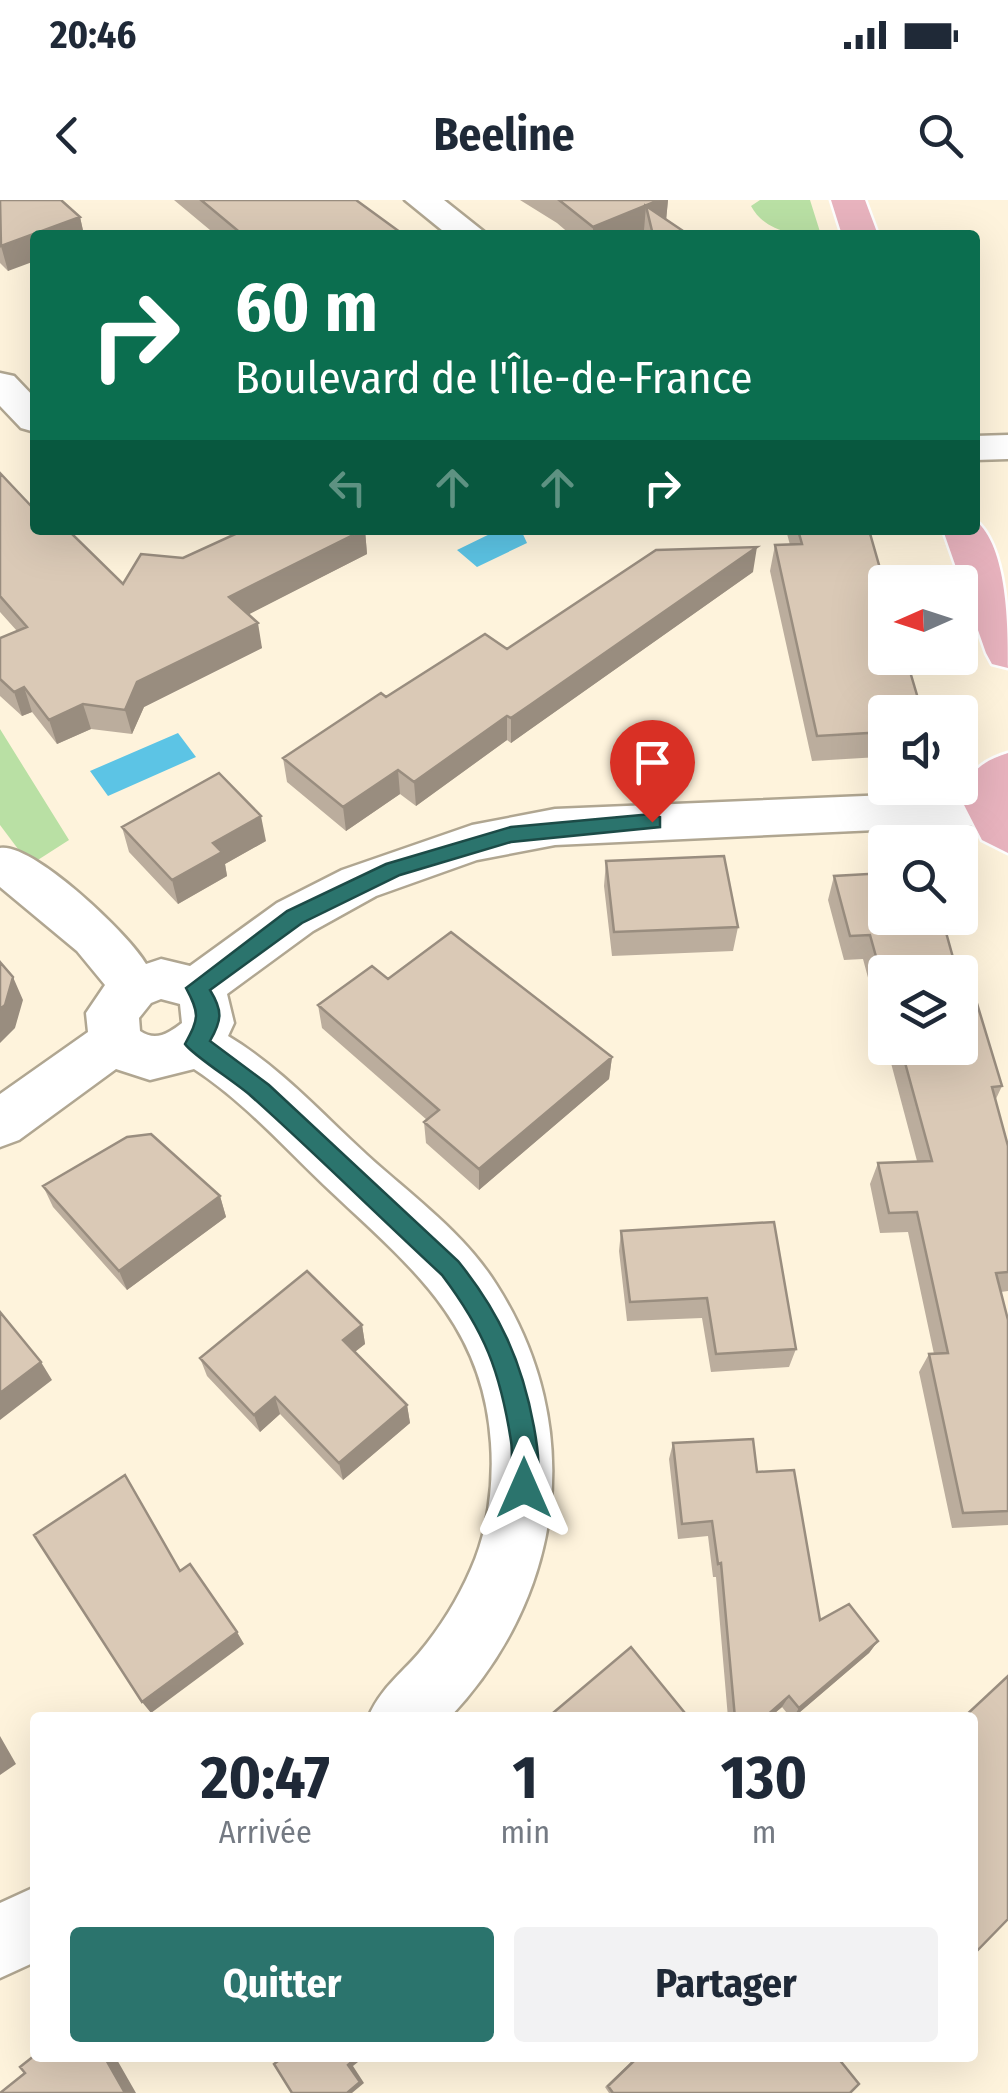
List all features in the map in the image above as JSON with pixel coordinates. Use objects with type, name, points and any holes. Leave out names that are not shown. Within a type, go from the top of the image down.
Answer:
[{"type":"main road","points":[[848,200],[858,230]]},
{"type":"main road","points":[[966,535],[1008,654]]},
{"type":"street","points":[[422,200],[463,230]]},
{"type":"street","points":[[0,384],[30,415]]},
{"type":"street","points":[[980,448],[1008,447]]},
{"type":"street","points":[[408,1712],[460,1656],[494,1600],[509,1560],[524,1488],[525,1449],[513,1377],[499,1340],[450,1268],[221,1058],[196,1016],[162,979],[132,988],[112,1013],[116,1042],[136,1058],[168,1058],[196,1016],[295,917],[359,884],[492,839],[573,826],[1000,804]]},
{"type":"street","points":[[6,864],[108,952],[124,969],[132,988]]},
{"type":"street","points":[[0,1124],[116,1042]]},
{"type":"street","points":[[0,1942],[30,1926]]},
{"type":"green space","points":[[760,200],[810,200],[819,230],[772,227],[751,206]]},
{"type":"green space","points":[[0,729],[69,840],[30,865],[0,825]]},
{"type":"water","points":[[488,535],[523,535],[527,543],[477,567],[457,550]]},
{"type":"water","points":[[178,733],[196,757],[108,796],[90,771]]},
{"type":"building","points":[[0,200],[61,200],[80,217],[45,230],[30,230],[30,235],[1,246]]},
{"type":"building","points":[[201,200],[356,200],[397,230],[237,230]]},
{"type":"building","points":[[559,200],[659,200],[593,227]]},
{"type":"building","points":[[646,206],[682,230],[652,230]]},
{"type":"building","points":[[0,473],[30,505],[30,535],[73,535],[123,584],[141,554],[183,558],[233,535],[353,535],[229,597],[258,623],[137,682],[125,710],[83,704],[49,720],[24,687],[14,692],[0,679],[0,638],[27,627],[0,596]]},
{"type":"building","points":[[799,535],[870,535],[879,565],[868,565],[868,675],[911,675],[917,695],[868,695],[868,733],[817,736],[775,545],[802,544]]},
{"type":"building","points":[[757,547],[414,782],[398,770],[343,807],[283,758],[381,693],[386,697],[485,634],[507,649],[656,550]]},
{"type":"building","points":[[219,773],[261,816],[213,843],[222,852],[172,880],[122,827]]},
{"type":"building","points":[[724,856],[738,927],[614,932],[606,861]]},
{"type":"building","points":[[868,874],[870,935],[850,936],[834,876]]},
{"type":"building","points":[[451,932],[612,1057],[479,1169],[424,1122],[439,1110],[318,1005],[372,966],[388,979]]},
{"type":"building","points":[[870,935],[947,935],[952,955],[876,955]]},
{"type":"building","points":[[0,962],[13,977],[5,1005],[0,1009]]},
{"type":"building","points":[[978,1007],[1002,1086],[992,1087],[1008,1146],[1008,1272],[996,1273],[1008,1320],[1008,1511],[963,1513],[929,1354],[948,1353],[917,1212],[889,1213],[878,1163],[932,1161],[906,1065],[978,1065]]},
{"type":"building","points":[[151,1134],[220,1196],[119,1271],[43,1186],[127,1137]]},
{"type":"building","points":[[774,1222],[796,1349],[716,1354],[707,1298],[630,1302],[621,1231]]},
{"type":"building","points":[[307,1271],[362,1325],[343,1340],[407,1405],[339,1463],[275,1397],[254,1415],[200,1358]]},
{"type":"building","points":[[0,1312],[41,1362],[0,1393]]},
{"type":"building","points":[[753,1439],[757,1472],[794,1470],[820,1620],[849,1604],[878,1641],[799,1708],[789,1696],[771,1712],[734,1712],[721,1563],[718,1564],[712,1521],[682,1524],[673,1443]]},
{"type":"building","points":[[125,1475],[180,1571],[190,1564],[237,1632],[142,1702],[34,1535]]},
{"type":"building","points":[[631,1647],[684,1712],[554,1712]]},
{"type":"building","points":[[1008,1676],[1008,1919],[978,1950],[978,1712],[969,1712]]},
{"type":"building","points":[[30,2059],[107,2062],[125,2093],[0,2093],[25,2073],[20,2067]]},
{"type":"building","points":[[351,2062],[348,2065],[360,2082],[347,2093],[292,2093],[274,2064]]},
{"type":"building","points":[[633,2062],[841,2062],[859,2084],[850,2093],[613,2093],[608,2086]]},
{"type":"route","points":[[524,1488],[525,1449],[513,1377],[499,1340],[475,1300],[450,1268],[261,1092],[221,1058],[196,1044],[210,1021],[210,1008],[197,988],[295,917],[359,884],[430,856],[511,834],[556,827],[652,822]]}]
